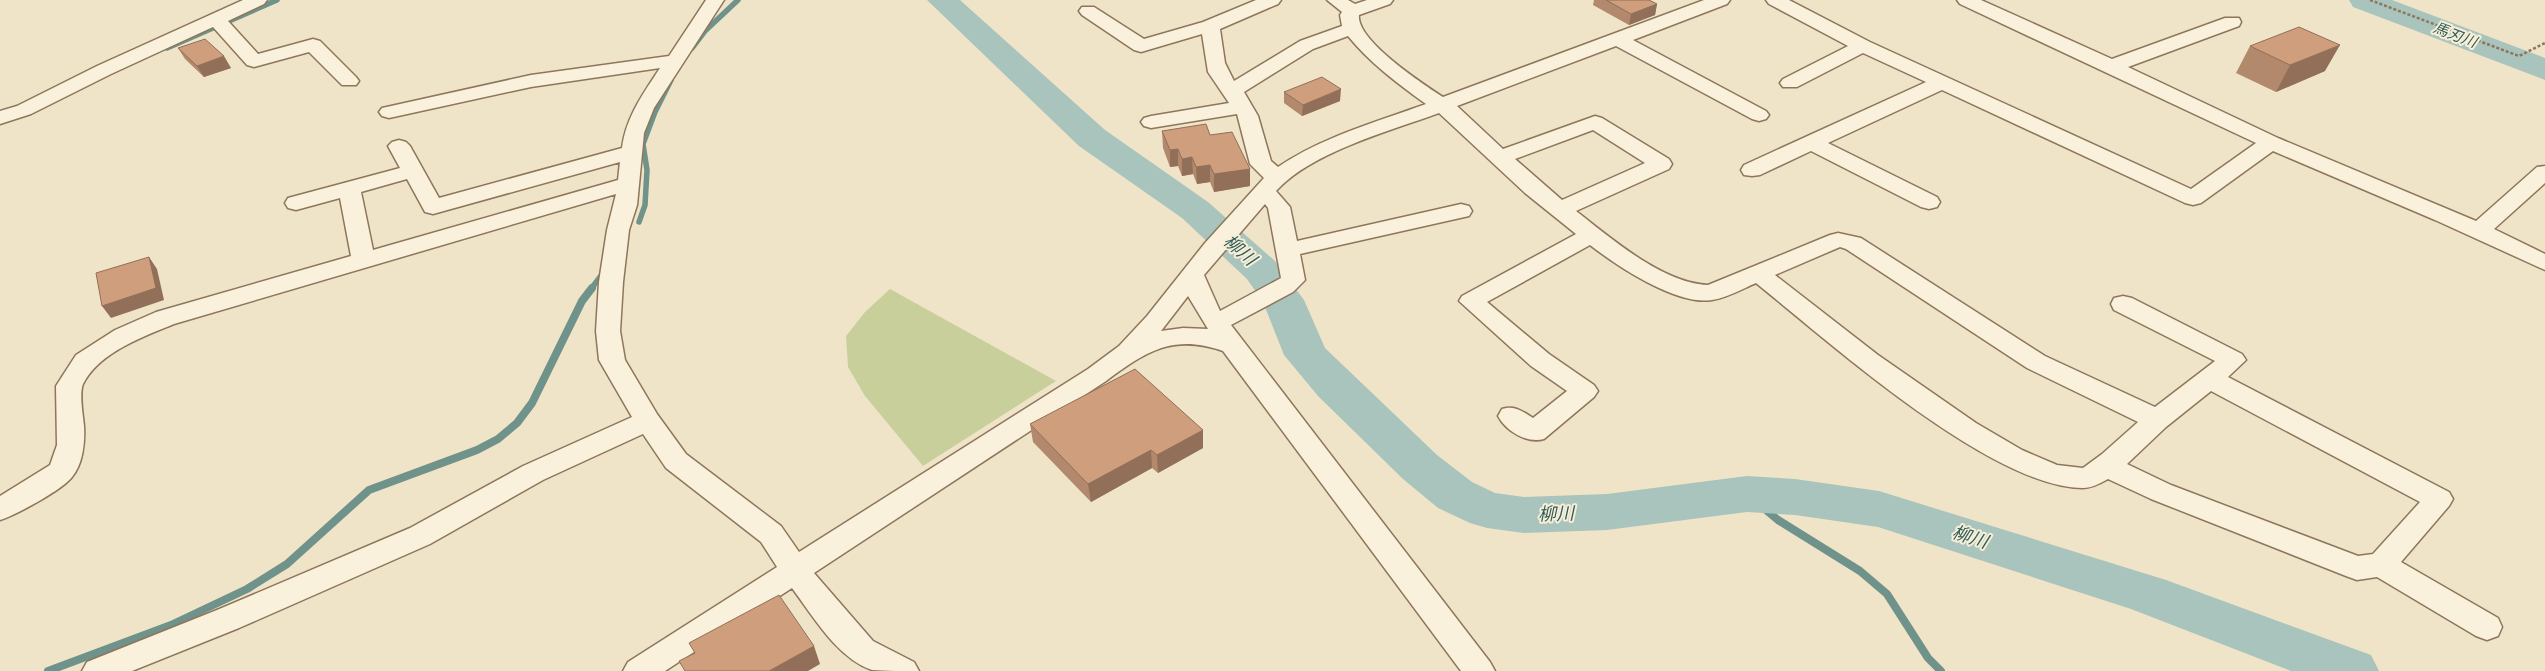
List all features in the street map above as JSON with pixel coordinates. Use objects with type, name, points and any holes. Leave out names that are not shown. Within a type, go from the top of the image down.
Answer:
[{"type":"street","points":[[1,117],[24,110],[104,70],[258,0]]},
{"type":"street","points":[[715,0],[644,108],[634,133],[628,185],[612,273],[608,330],[612,360],[648,421],[676,461],[771,534],[795,570],[836,622],[862,650],[903,671]]},
{"type":"street","points":[[1088,11],[1141,46],[1210,26],[1272,0]]},
{"type":"street","points":[[1336,0],[1352,20],[1366,46],[1409,83],[1442,104],[1533,188],[1593,234],[1620,258],[1636,268],[1691,292],[1712,293],[1838,240],[1853,243],[2036,362],[2158,420]]},
{"type":"street","points":[[1151,122],[1238,98],[1278,60],[1339,30],[1384,0]]},
{"type":"street","points":[[639,671],[1097,375],[1128,352],[1231,228],[1271,185],[1302,160],[1332,146],[1721,0]]},
{"type":"street","points":[[1775,0],[1864,46],[2193,198],[2271,142]]},
{"type":"street","points":[[1966,0],[2112,66],[2271,142],[2480,230],[2545,263]]},
{"type":"street","points":[[1652,4],[1677,17]]},
{"type":"street","points":[[217,20],[254,62],[313,45],[349,81]]},
{"type":"street","points":[[2112,66],[2232,22]]},
{"type":"street","points":[[1210,26],[1217,76],[1224,86],[1238,98],[1248,116],[1261,164],[1271,185],[1271,197],[1279,208],[1293,280],[1259,301],[1216,323]]},
{"type":"street","points":[[1616,38],[1760,115]]},
{"type":"street","points":[[1790,83],[1864,46]]},
{"type":"street","points":[[389,112],[443,99],[610,67],[675,61]]},
{"type":"street","points":[[1752,170],[1943,82]]},
{"type":"street","points":[[1501,157],[1595,122],[1661,164],[1561,209]]},
{"type":"street","points":[[1810,142],[1929,202]]},
{"type":"street","points":[[399,146],[433,207],[632,152]]},
{"type":"street","points":[[296,203],[413,171]]},
{"type":"street","points":[[2480,230],[2545,172]]},
{"type":"street","points":[[0,509],[39,487],[62,471],[71,445],[69,386],[85,361],[124,336],[165,318],[610,188],[628,185]]},
{"type":"street","points":[[350,188],[363,260]]},
{"type":"street","points":[[1286,249],[1311,246],[1461,211]]},
{"type":"street","points":[[1511,416],[1534,432],[1585,391],[1540,360],[1471,301],[1593,234]]},
{"type":"street","points":[[1758,273],[1915,396],[1991,445],[2052,476],[2086,478],[2106,466],[2158,420],[2233,360],[2123,304]]},
{"type":"street","points":[[1193,276],[1197,291],[1216,323],[1479,671]]},
{"type":"street","points":[[1128,352],[1159,339],[1182,334],[1212,337],[1232,345]]},
{"type":"street","points":[[2210,379],[2439,499],[2382,565]]},
{"type":"street","points":[[98,671],[228,619],[420,536],[533,473],[648,421]]},
{"type":"street","points":[[2106,466],[2161,492],[2357,568],[2382,565],[2487,627]]},
{"type":"path","points":[[2370,0],[2519,56],[2545,43]]},
{"type":"green space","points":[[890,289],[1056,381],[923,466],[865,396],[848,367],[846,336],[865,312]]},
{"type":"building","points":[[1606,0],[1649,0],[1657,4],[1631,14]]},
{"type":"building","points":[[2299,27],[2340,45],[2290,65],[2250,46]]},
{"type":"building","points":[[205,39],[224,56],[197,66],[178,48]]},
{"type":"building","points":[[1322,77],[1341,89],[1303,105],[1284,92]]},
{"type":"building","points":[[1206,124],[1210,135],[1232,132],[1250,169],[1214,174],[1210,165],[1196,167],[1192,157],[1182,159],[1178,149],[1170,150],[1162,131]]},
{"type":"building","points":[[149,257],[156,288],[102,306],[96,273]]},
{"type":"building","points":[[1135,369],[1203,430],[1157,455],[1151,450],[1088,484],[1030,424]]},
{"type":"building","points":[[779,595],[814,646],[769,671],[685,671],[679,661],[695,653],[689,643]]},
{"type":"waterway","points":[[167,48],[277,0]]},
{"type":"waterway","points":[[692,48],[705,31],[738,0]]},
{"type":"waterway","name":"柳川","points":[[942,0],[1092,138],[1195,210],[1261,270],[1283,300],[1306,355],[1334,385],[1420,467],[1455,495],[1487,510],[1524,515],[1607,512],[1747,494],[1795,497],[1879,509],[2148,594],[2352,671]]},
{"type":"waterway","name":"馬刃川","points":[[2364,0],[2545,70]]},
{"type":"waterway","points":[[639,222],[645,205],[647,170],[643,144],[655,112],[671,80]]},
{"type":"waterway","points":[[591,289],[600,277]]},
{"type":"waterway","points":[[48,671],[171,625],[247,589],[287,564],[369,490],[477,450],[498,439],[517,423],[532,403],[582,301],[592,288]]},
{"type":"waterway","points":[[1747,494],[1778,520],[1860,571],[1887,594],[1928,658],[1941,671]]}]
